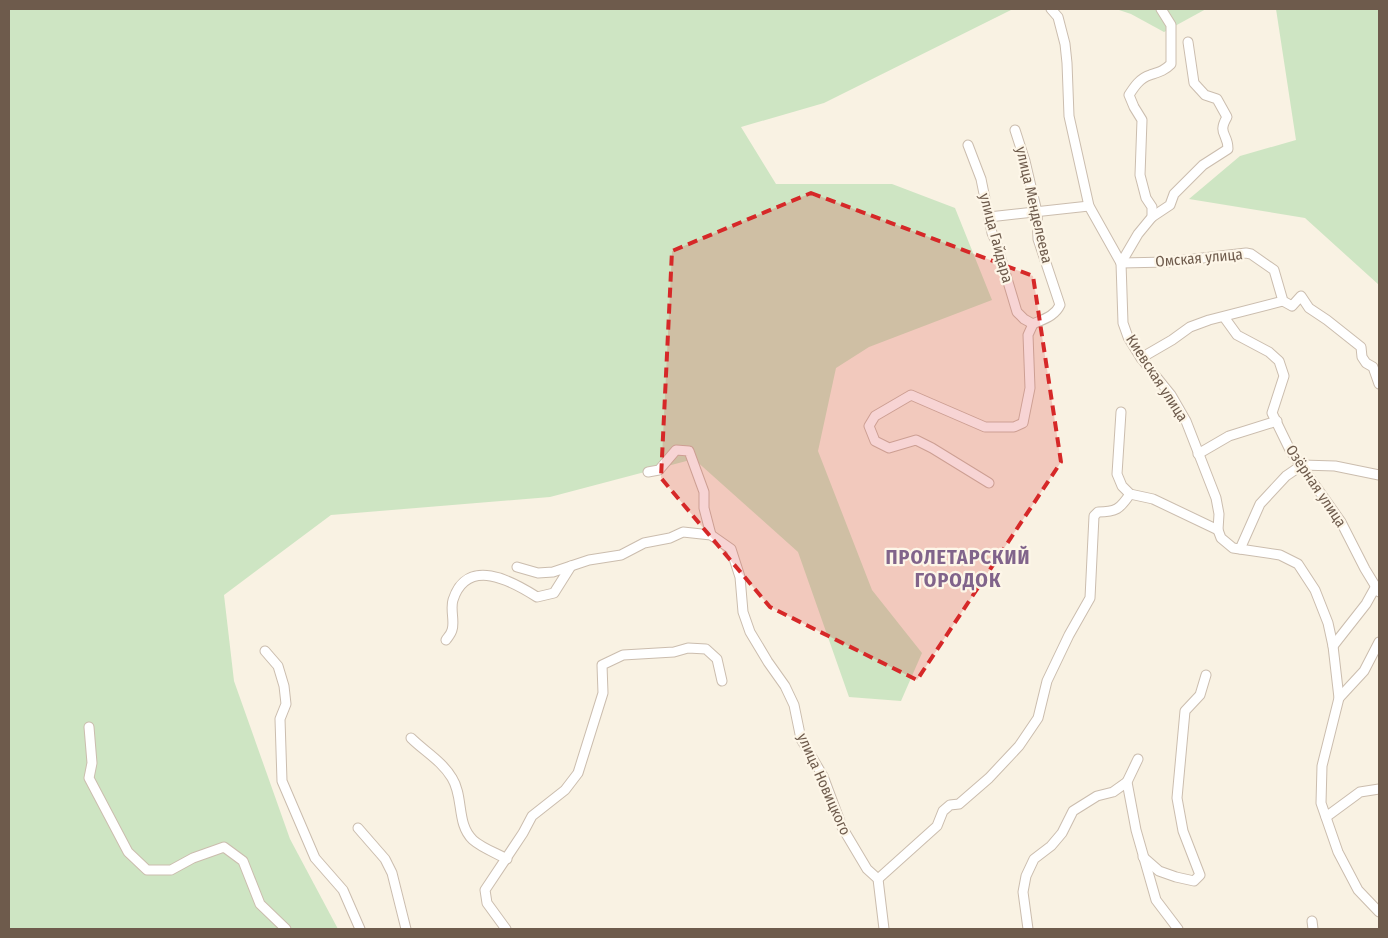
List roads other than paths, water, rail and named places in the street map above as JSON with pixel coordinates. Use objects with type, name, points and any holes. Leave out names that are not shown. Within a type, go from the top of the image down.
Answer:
[{"type":"street","name":"Киевская улица","points":[[1050,9],[1058,18],[1065,44],[1068,63],[1069,116],[1089,206],[1121,263],[1123,322],[1128,337],[1141,358],[1170,395],[1186,421],[1216,498],[1219,514],[1218,530]]},
{"type":"street","points":[[1152,216],[1152,207],[1146,198],[1140,175],[1142,120],[1134,108],[1129,95],[1135,86],[1148,75],[1165,70],[1171,64],[1170,25],[1161,9]]},
{"type":"street","points":[[1121,263],[1138,234],[1152,216],[1170,205],[1174,194],[1203,165],[1228,149],[1228,143],[1222,132],[1222,126],[1227,117],[1217,99],[1204,95],[1194,83],[1188,42]]},
{"type":"street","name":"улица Менделеева","points":[[1015,130],[1025,161],[1037,212],[1038,238],[1060,305],[1058,311],[1033,324]]},
{"type":"street","name":"улица Гайдара","points":[[968,144],[981,179],[992,233],[1017,312],[1033,324]]},
{"type":"street","points":[[990,217],[1089,206]]},
{"type":"street","name":"Омская улица","points":[[1121,263],[1168,262],[1251,254],[1274,270],[1283,301]]},
{"type":"street","points":[[1141,358],[1190,327],[1283,301],[1292,306],[1301,296],[1308,308],[1328,320],[1361,347],[1362,357],[1373,368],[1379,384]]},
{"type":"street","name":"Озёрная улица","points":[[1224,317],[1237,335],[1269,352],[1279,361],[1284,376],[1272,413],[1290,450],[1341,522],[1364,569],[1378,589]]},
{"type":"street","points":[[989,483],[916,440],[889,448],[882,445],[875,441],[869,426],[875,416],[911,395],[985,428],[1014,427],[1023,423],[1030,388],[1028,335],[1033,324]]},
{"type":"street","points":[[1121,412],[1118,474],[1122,486],[1130,494],[1153,498],[1218,530],[1220,538],[1232,548],[1280,555],[1298,564],[1315,590],[1328,623],[1333,646],[1339,698],[1322,766],[1322,803],[1338,852],[1358,890],[1379,912]]},
{"type":"street","points":[[1198,454],[1229,436],[1276,421]]},
{"type":"street","points":[[648,472],[659,470],[676,450],[689,451],[704,492],[704,508],[711,535]]},
{"type":"street","points":[[1240,549],[1260,504],[1286,476],[1302,465],[1335,466],[1379,475]]},
{"type":"street","points":[[884,929],[878,879],[937,826],[943,811],[950,805],[959,804],[989,778],[1019,746],[1038,718],[1047,681],[1069,635],[1090,598],[1094,516],[1098,512],[1111,512],[1122,506],[1130,494]]},
{"type":"street","name":"улица Новицкого","points":[[517,566],[538,573],[553,572],[589,560],[621,555],[644,543],[670,538],[683,532],[711,535],[731,549],[740,577],[743,612],[750,632],[785,686],[794,705],[801,739],[823,776],[842,827],[867,869],[878,879]]},
{"type":"street","points":[[446,640],[453,629],[452,614],[454,600],[463,583],[477,575],[492,576],[514,583],[537,597],[554,593],[571,566]]},
{"type":"street","points":[[1333,646],[1378,589]]},
{"type":"street","points":[[1339,698],[1364,672],[1379,642]]},
{"type":"street","points":[[506,929],[487,903],[485,890],[507,859],[532,816],[565,790],[578,773],[603,693],[602,665],[623,655],[674,652],[688,648],[706,649],[716,659],[722,681]]},
{"type":"street","points":[[265,651],[278,666],[284,686],[286,704],[280,719],[282,781],[315,858],[344,890],[360,929]]},
{"type":"street","points":[[1143,857],[1159,870],[1176,877],[1194,881],[1200,874],[1183,831],[1178,798],[1184,711],[1200,695],[1206,675]]},
{"type":"street","points":[[89,726],[92,763],[90,778],[128,852],[147,870],[171,870],[193,858],[224,847],[243,861],[260,904],[286,929]]},
{"type":"street","points":[[411,738],[438,761],[453,778],[459,796],[463,824],[472,840],[507,859]]},
{"type":"street","points":[[1028,929],[1023,892],[1026,876],[1034,859],[1051,846],[1062,833],[1073,811],[1097,796],[1113,792],[1127,782],[1138,760]]},
{"type":"street","points":[[1127,782],[1143,857],[1156,900],[1178,929]]},
{"type":"street","points":[[1326,817],[1360,792],[1379,789]]},
{"type":"street","points":[[358,828],[384,859],[392,873],[406,929]]},
{"type":"district","name":"ПРОЛЕТАРСКИЙ ГОРОДОК","points":[[958,568]]}]
